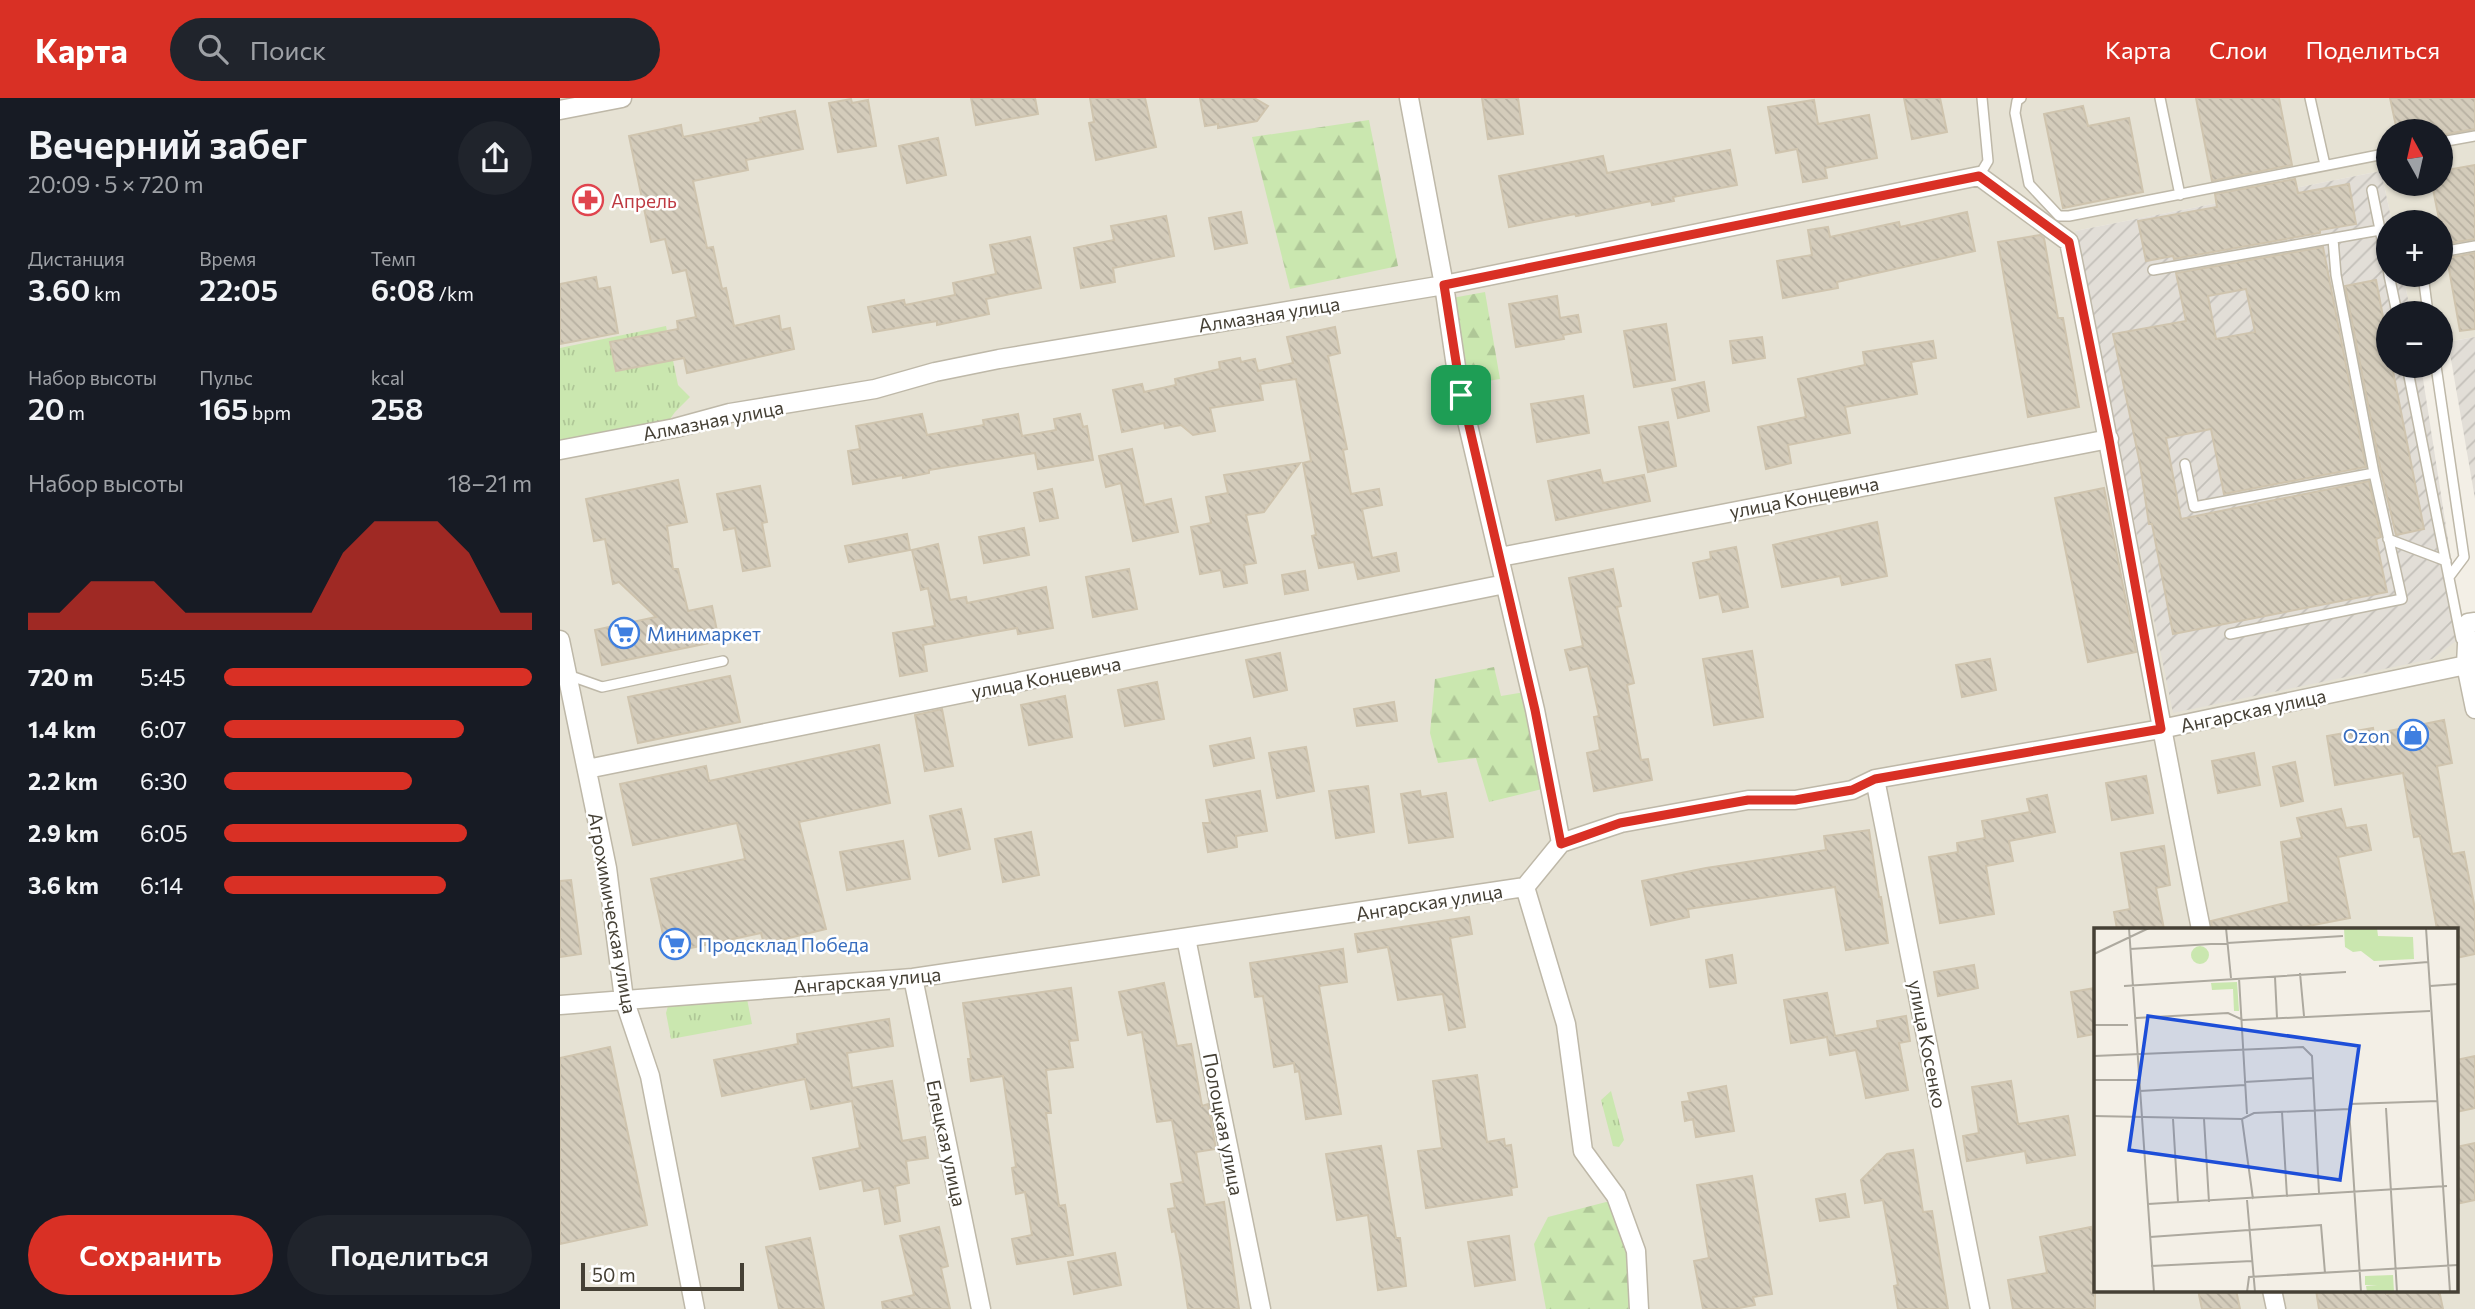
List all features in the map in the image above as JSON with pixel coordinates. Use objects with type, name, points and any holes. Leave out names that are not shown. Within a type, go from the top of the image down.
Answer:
[{"type":"street","points":[[560,110],[622,98]]},
{"type":"street","points":[[1409,98],[1460,387],[1535,710],[1561,844]]},
{"type":"street","points":[[1979,176],[2069,242],[2109,439],[2161,729],[2201,928]]},
{"type":"street","name":"Алмазная улица","points":[[560,450],[675,428],[730,414],[864,391],[935,372],[999,359],[1444,285],[1979,176]]},
{"type":"street","name":"улица Концевича","points":[[1500,557],[2109,439]]},
{"type":"street","name":"улица Концевича","points":[[586,769],[1506,583]]},
{"type":"street","points":[[2475,622],[2468,623],[2466,665],[2475,709]]},
{"type":"street","name":"Агрохимическая улица","points":[[560,640],[563,675],[607,868],[624,999],[650,1076],[695,1309]]},
{"type":"street","name":"Ангарская улица","points":[[560,1005],[913,978],[1525,887],[1561,844],[1620,823],[1748,800],[1795,800],[1852,790],[1875,779],[2161,729],[2466,665]]},
{"type":"street","name":"улица Косенко","points":[[1875,779],[1980,1309]]},
{"type":"street","points":[[1525,887],[1566,1024],[1583,1151],[1616,1196],[1636,1251],[1639,1309]]},
{"type":"street","name":"Полоцкая улица","points":[[1186,938],[1261,1309]]},
{"type":"street","name":"Елецкая улица","points":[[913,978],[981,1309]]},
{"type":"lane","points":[[1979,176],[1988,162],[1982,98]]},
{"type":"lane","points":[[2021,98],[2017,101],[2015,113],[2029,184],[2059,216],[2376,155]]},
{"type":"lane","points":[[2160,98],[2179,195]]},
{"type":"lane","points":[[2310,98],[2325,165]]},
{"type":"lane","points":[[2454,140],[2475,136]]},
{"type":"lane","points":[[2372,190],[2376,210]]},
{"type":"lane","points":[[2153,270],[2376,230]]},
{"type":"lane","points":[[2230,634],[2402,599],[2374,473],[2336,275],[2333,239]]},
{"type":"lane","points":[[2453,250],[2475,246]]},
{"type":"lane","points":[[2409,378],[2466,665]]},
{"type":"lane","points":[[2438,378],[2463,557],[2449,577]]},
{"type":"lane","points":[[2185,464],[2193,507],[2374,473]]},
{"type":"lane","points":[[2388,539],[2446,561]]},
{"type":"lane","points":[[563,675],[602,687],[723,661]]},
{"type":"shaded area","points":[[560,98],[2475,98],[2475,337],[2453,341],[2453,301],[2408,301],[2406,287],[2453,287],[2453,210],[2389,210],[2386,196],[2454,196],[2454,119],[2376,119],[2376,172],[2075,231],[2463,636],[2475,636],[2475,1309],[560,1309]]},
{"type":"shaded area","points":[[2376,172],[2376,196],[2386,196],[2389,210],[2376,210],[2376,287],[2406,287],[2408,301],[2376,301],[2376,378],[2423,378],[2463,636],[2432,659],[2173,713],[2075,231]]},
{"type":"shaded area","points":[[2475,337],[2475,499],[2453,371],[2453,341]]},
{"type":"green space","points":[[1369,120],[1398,266],[1290,289],[1252,137]]},
{"type":"green space","points":[[1485,292],[1500,379],[1474,383],[1464,364],[1452,298]]},
{"type":"green space","points":[[666,326],[678,385],[690,397],[663,429],[560,441],[560,348]]},
{"type":"green space","points":[[1494,667],[1501,696],[1525,692],[1546,788],[1489,802],[1476,758],[1438,763],[1430,733],[1435,679]]},
{"type":"green space","points":[[746,994],[752,1024],[671,1039],[666,1013],[668,1006]]},
{"type":"green space","points":[[1611,1091],[1624,1140],[1619,1147],[1613,1146],[1601,1100]]},
{"type":"green space","points":[[1610,1201],[1633,1257],[1633,1309],[1546,1309],[1534,1244],[1548,1217]]},
{"type":"building","points":[[971,98],[1035,98],[1038,114],[976,125]]},
{"type":"building","points":[[1090,98],[1145,98],[1156,147],[1096,160],[1089,123],[1094,122]]},
{"type":"building","points":[[1200,98],[1254,98],[1268,106],[1257,121],[1218,128],[1218,124],[1205,126]]},
{"type":"building","points":[[1482,98],[1518,98],[1523,134],[1488,139]]},
{"type":"building","points":[[1904,98],[1940,98],[1947,132],[1912,139]]},
{"type":"building","points":[[2196,98],[2279,98],[2292,165],[2212,181]]},
{"type":"building","points":[[2390,98],[2475,98],[2475,129],[2454,133],[2454,119],[2394,119]]},
{"type":"building","points":[[851,99],[852,103],[868,100],[876,146],[838,152],[829,103]]},
{"type":"building","points":[[1814,100],[1818,124],[1869,115],[1877,158],[1825,168],[1827,178],[1803,182],[1797,149],[1776,153],[1768,107]]},
{"type":"building","points":[[2083,106],[2088,126],[2129,118],[2143,192],[2063,208],[2044,114]]},
{"type":"building","points":[[795,111],[803,149],[746,160],[748,170],[693,181],[707,248],[713,247],[734,326],[779,316],[781,330],[790,328],[794,349],[687,373],[684,358],[616,371],[610,342],[678,329],[677,321],[696,317],[686,270],[673,273],[665,239],[651,242],[629,136],[681,125],[683,137],[761,122],[760,118]]},
{"type":"building","points":[[938,138],[946,175],[907,183],[899,146]]},
{"type":"building","points":[[1730,150],[1737,185],[1673,197],[1674,201],[1652,205],[1651,201],[1509,227],[1499,176],[1603,156],[1607,173]]},
{"type":"building","points":[[2475,165],[2475,239],[2453,243],[2453,210],[2437,210],[2434,196],[2454,196],[2454,169]]},
{"type":"building","points":[[2295,179],[2298,193],[2349,184],[2356,224],[2174,259],[2173,256],[2146,261],[2138,221],[2217,207],[2215,194]]},
{"type":"building","points":[[1241,212],[1247,243],[1215,249],[1209,218]]},
{"type":"building","points":[[1967,212],[1975,251],[1837,282],[1838,288],[1783,298],[1777,261],[1812,255],[1808,230],[1828,227],[1830,237],[1899,222],[1900,227]]},
{"type":"building","points":[[1166,216],[1174,256],[1113,268],[1115,282],[1081,288],[1074,248],[1114,240],[1111,226]]},
{"type":"building","points":[[2040,235],[2044,238],[2058,318],[2063,318],[2079,407],[2028,417],[1998,242]]},
{"type":"building","points":[[1030,237],[1041,288],[986,299],[989,314],[937,325],[937,321],[873,332],[868,307],[904,300],[905,305],[955,295],[953,283],[996,274],[990,245]]},
{"type":"building","points":[[2323,247],[2366,467],[2224,494],[2211,429],[2166,438],[2181,519],[2369,481],[2381,537],[2376,539],[2387,592],[2173,634],[2113,334],[2186,321],[2176,273]],"holes":[[[2246,289],[2255,332],[2216,339],[2208,296]]]},
{"type":"building","points":[[2475,253],[2475,329],[2460,331],[2452,287],[2453,257]]},
{"type":"building","points":[[596,277],[598,289],[610,287],[618,333],[560,344],[560,284]]},
{"type":"building","points":[[2376,280],[2380,301],[2376,301],[2376,378],[2394,378],[2424,529],[2396,535],[2345,286]]},
{"type":"building","points":[[1557,296],[1560,318],[1578,315],[1581,332],[1563,335],[1564,339],[1516,347],[1509,304]]},
{"type":"building","points":[[1666,324],[1675,380],[1634,387],[1624,331]]},
{"type":"building","points":[[1335,327],[1340,353],[1328,356],[1347,449],[1343,450],[1351,494],[1379,489],[1382,505],[1362,509],[1372,558],[1396,553],[1399,571],[1358,579],[1354,562],[1319,568],[1303,463],[1311,461],[1296,379],[1260,384],[1263,400],[1210,408],[1215,431],[1193,435],[1181,425],[1165,428],[1164,423],[1122,432],[1113,390],[1142,384],[1144,392],[1176,385],[1175,379],[1220,369],[1219,362],[1240,358],[1241,362],[1255,359],[1258,371],[1293,363],[1287,337]]},
{"type":"building","points":[[1762,337],[1765,358],[1733,363],[1730,341]]},
{"type":"building","points":[[1933,341],[1936,358],[1911,362],[1917,394],[1845,407],[1850,433],[1788,445],[1791,463],[1766,469],[1758,427],[1806,417],[1798,379],[1865,365],[1863,352]]},
{"type":"building","points":[[1704,382],[1709,411],[1678,418],[1672,389]]},
{"type":"building","points":[[1583,396],[1589,433],[1537,442],[1531,404]]},
{"type":"building","points":[[922,414],[927,435],[984,425],[983,420],[1018,414],[1022,436],[1056,430],[1054,419],[1080,414],[1083,427],[1087,426],[1093,460],[1038,469],[1035,453],[929,470],[929,473],[903,478],[903,475],[853,484],[848,451],[860,449],[856,426]]},
{"type":"building","points":[[1668,422],[1676,466],[1648,472],[1639,427]]},
{"type":"building","points":[[1132,449],[1144,505],[1171,499],[1178,532],[1133,541],[1121,483],[1106,487],[1099,456]]},
{"type":"building","points":[[1300,463],[1264,512],[1246,515],[1256,563],[1244,565],[1247,583],[1224,587],[1221,570],[1200,574],[1191,527],[1211,523],[1206,497],[1228,493],[1224,475]]},
{"type":"building","points":[[1600,470],[1603,483],[1644,475],[1650,501],[1556,520],[1548,481]]},
{"type":"building","points":[[678,480],[687,522],[667,526],[673,569],[678,569],[688,611],[712,606],[719,641],[602,665],[595,630],[656,617],[619,582],[613,584],[605,539],[594,541],[586,499]]},
{"type":"building","points":[[760,486],[767,522],[762,523],[770,566],[743,571],[735,528],[724,530],[717,494]]},
{"type":"building","points":[[2104,488],[2136,652],[2088,662],[2055,498]]},
{"type":"building","points":[[1052,489],[1058,518],[1040,521],[1034,493]]},
{"type":"building","points":[[1877,522],[1887,576],[1842,585],[1840,576],[1782,587],[1773,545]]},
{"type":"building","points":[[1024,528],[1029,555],[984,563],[979,537]]},
{"type":"building","points":[[907,534],[910,550],[849,562],[845,546]]},
{"type":"building","points":[[938,544],[950,600],[966,597],[967,603],[1046,587],[1053,628],[1018,634],[1017,628],[923,645],[927,671],[900,676],[893,633],[935,626],[928,588],[921,590],[912,550]]},
{"type":"building","points":[[1736,547],[1748,607],[1723,612],[1719,594],[1700,598],[1693,563],[1711,559],[1710,552]]},
{"type":"building","points":[[1129,569],[1137,609],[1093,617],[1086,577]]},
{"type":"building","points":[[1613,569],[1621,606],[1617,607],[1634,683],[1627,685],[1641,760],[1648,759],[1652,780],[1594,791],[1587,753],[1600,750],[1594,717],[1599,716],[1588,666],[1570,670],[1565,650],[1583,646],[1569,578]]},
{"type":"building","points":[[1305,571],[1308,590],[1285,594],[1282,575]]},
{"type":"building","points":[[1752,651],[1763,717],[1714,725],[1703,659]]},
{"type":"building","points":[[1280,653],[1287,690],[1254,697],[1246,660]]},
{"type":"building","points":[[1990,659],[1996,690],[1962,697],[1956,665]]},
{"type":"building","points":[[730,676],[740,722],[638,743],[628,697]]},
{"type":"building","points":[[1157,682],[1164,719],[1125,726],[1118,690]]},
{"type":"building","points":[[1065,696],[1072,737],[1029,745],[1021,705]]},
{"type":"building","points":[[1394,702],[1397,721],[1357,726],[1354,709]]},
{"type":"building","points":[[942,709],[953,766],[925,771],[915,715]]},
{"type":"building","points":[[2444,720],[2452,763],[2437,766],[2452,854],[2464,852],[2475,909],[2475,954],[2458,958],[2458,928],[2437,928],[2420,836],[2414,837],[2403,773],[2335,785],[2327,736],[2373,728],[2374,734]]},
{"type":"building","points":[[1250,738],[1254,758],[1214,766],[1210,746]]},
{"type":"building","points":[[879,745],[890,803],[799,822],[826,929],[764,944],[761,933],[667,953],[651,879],[745,859],[737,823],[633,845],[620,784],[706,766],[709,781]]},
{"type":"building","points":[[1306,747],[1314,791],[1277,798],[1269,753]]},
{"type":"building","points":[[2254,753],[2260,785],[2218,793],[2212,761]]},
{"type":"building","points":[[2295,762],[2303,801],[2281,806],[2273,767]]},
{"type":"building","points":[[2146,776],[2153,813],[2112,820],[2106,783]]},
{"type":"building","points":[[1368,786],[1374,832],[1336,838],[1329,791]]},
{"type":"building","points":[[1260,791],[1267,831],[1236,836],[1237,847],[1208,852],[1203,823],[1210,823],[1206,800]]},
{"type":"building","points":[[1420,791],[1421,797],[1446,793],[1453,837],[1409,843],[1401,794]]},
{"type":"building","points":[[2047,795],[2055,832],[2009,841],[2013,861],[1986,866],[1994,914],[1940,923],[1929,857],[1958,852],[1957,843],[1985,838],[1982,821],[2030,812],[2027,799]]},
{"type":"building","points":[[961,809],[970,849],[939,856],[930,816]]},
{"type":"building","points":[[2341,809],[2346,828],[2366,825],[2371,850],[2338,857],[2350,918],[2298,928],[2212,928],[2211,921],[2289,902],[2281,842],[2302,838],[2297,818]]},
{"type":"building","points":[[1869,830],[1888,943],[1846,950],[1835,887],[1688,909],[1689,917],[1651,925],[1642,881],[1706,868],[1826,850],[1824,836]]},
{"type":"building","points":[[1031,832],[1039,875],[1003,882],[995,839]]},
{"type":"building","points":[[903,841],[910,879],[847,890],[840,852]]},
{"type":"building","points":[[2164,846],[2170,885],[2156,888],[2164,928],[2117,928],[2114,912],[2130,909],[2121,853]]},
{"type":"building","points":[[571,880],[581,954],[560,957],[560,881]]},
{"type":"building","points":[[1469,917],[1472,934],[1450,938],[1465,1027],[1449,1030],[1443,994],[1398,1000],[1388,947],[1358,952],[1355,934]]},
{"type":"building","points":[[1343,949],[1347,982],[1319,986],[1341,1114],[1306,1119],[1299,1071],[1295,1072],[1294,1063],[1274,1067],[1263,996],[1255,997],[1250,963]]},
{"type":"building","points":[[1732,955],[1736,983],[1710,987],[1706,960]]},
{"type":"building","points":[[1974,965],[1978,988],[1938,996],[1934,972]]},
{"type":"building","points":[[1164,983],[1177,1046],[1191,1044],[1202,1106],[1208,1104],[1216,1149],[1196,1152],[1205,1205],[1224,1202],[1239,1309],[1188,1309],[1175,1231],[1172,1232],[1168,1209],[1175,1208],[1171,1184],[1183,1182],[1172,1120],[1157,1122],[1142,1032],[1128,1035],[1119,992]]},
{"type":"building","points":[[1071,988],[1078,1040],[1069,1041],[1073,1067],[1046,1070],[1051,1113],[1046,1113],[1059,1206],[1065,1205],[1073,1255],[1017,1264],[1012,1239],[1032,1235],[1025,1192],[1016,1194],[1012,1168],[1016,1167],[1003,1076],[971,1081],[968,1059],[971,1059],[963,1003]]},
{"type":"building","points":[[2094,988],[2094,1034],[2078,1037],[2071,992]]},
{"type":"building","points":[[1827,993],[1835,1036],[1878,1028],[1877,1021],[1906,1016],[1910,1041],[1899,1043],[1908,1090],[1866,1098],[1856,1050],[1830,1055],[1827,1037],[1791,1043],[1784,1000]]},
{"type":"building","points":[[889,1019],[893,1046],[847,1053],[852,1088],[892,1081],[902,1141],[925,1137],[928,1158],[906,1161],[909,1183],[895,1186],[900,1221],[885,1224],[879,1188],[864,1191],[862,1180],[820,1189],[813,1158],[860,1148],[852,1101],[811,1109],[805,1079],[722,1096],[714,1060],[798,1044],[797,1034]]},
{"type":"building","points":[[610,1047],[647,1225],[560,1244],[560,1058]]},
{"type":"building","points":[[2475,1056],[2475,1108],[2458,1112],[2458,1060]]},
{"type":"building","points":[[1477,1075],[1487,1142],[1504,1139],[1505,1146],[1511,1145],[1517,1187],[1511,1188],[1512,1195],[1426,1208],[1418,1151],[1442,1148],[1433,1081]]},
{"type":"building","points":[[2011,1081],[2018,1124],[2068,1116],[2075,1155],[2027,1163],[2025,1151],[1967,1161],[1963,1136],[1979,1133],[1972,1087]]},
{"type":"building","points":[[1726,1086],[1734,1131],[1696,1137],[1693,1119],[1685,1121],[1682,1102],[1690,1101],[1688,1093]]},
{"type":"building","points":[[2475,1143],[2475,1200],[2458,1204],[2458,1147]]},
{"type":"building","points":[[1381,1146],[1396,1238],[1400,1238],[1406,1286],[1378,1290],[1368,1215],[1337,1220],[1326,1154]]},
{"type":"building","points":[[1913,1150],[1923,1212],[1932,1211],[1948,1309],[1898,1309],[1894,1286],[1898,1285],[1883,1200],[1865,1203],[1861,1180],[1887,1154]]},
{"type":"building","points":[[1752,1176],[1772,1294],[1753,1297],[1755,1305],[1734,1309],[1703,1309],[1694,1261],[1709,1258],[1697,1185]]},
{"type":"building","points":[[1845,1194],[1849,1217],[1820,1221],[1816,1199]]},
{"type":"building","points":[[939,1227],[948,1266],[941,1268],[950,1309],[883,1309],[882,1302],[914,1295],[900,1236]]},
{"type":"building","points":[[2091,1227],[2094,1244],[2095,1309],[2013,1309],[2008,1280],[2047,1273],[2040,1237]]},
{"type":"building","points":[[1509,1236],[1515,1280],[1475,1286],[1468,1242]]},
{"type":"building","points":[[810,1238],[824,1309],[779,1309],[766,1247]]},
{"type":"building","points":[[1115,1253],[1121,1285],[1074,1294],[1068,1262]]},
{"type":"building","points":[[2198,1292],[2236,1292],[2240,1309],[2202,1309]]},
{"type":"building","points":[[2316,1292],[2439,1292],[2443,1309],[2319,1309]]},
{"type":"place","name":"Апрель","points":[[588,200]]},
{"type":"place","name":"Минимаркет","points":[[624,633]]},
{"type":"place","name":"Ozon","points":[[2413,735]]},
{"type":"place","name":"Продсклад Победа","points":[[675,944]]},
{"type":"route","points":[[1979,176],[2069,242],[2109,439],[2161,729],[1875,779],[1852,790],[1795,800],[1748,800],[1620,823],[1561,844],[1535,710],[1461,395],[1444,285],[1979,176]]}]
